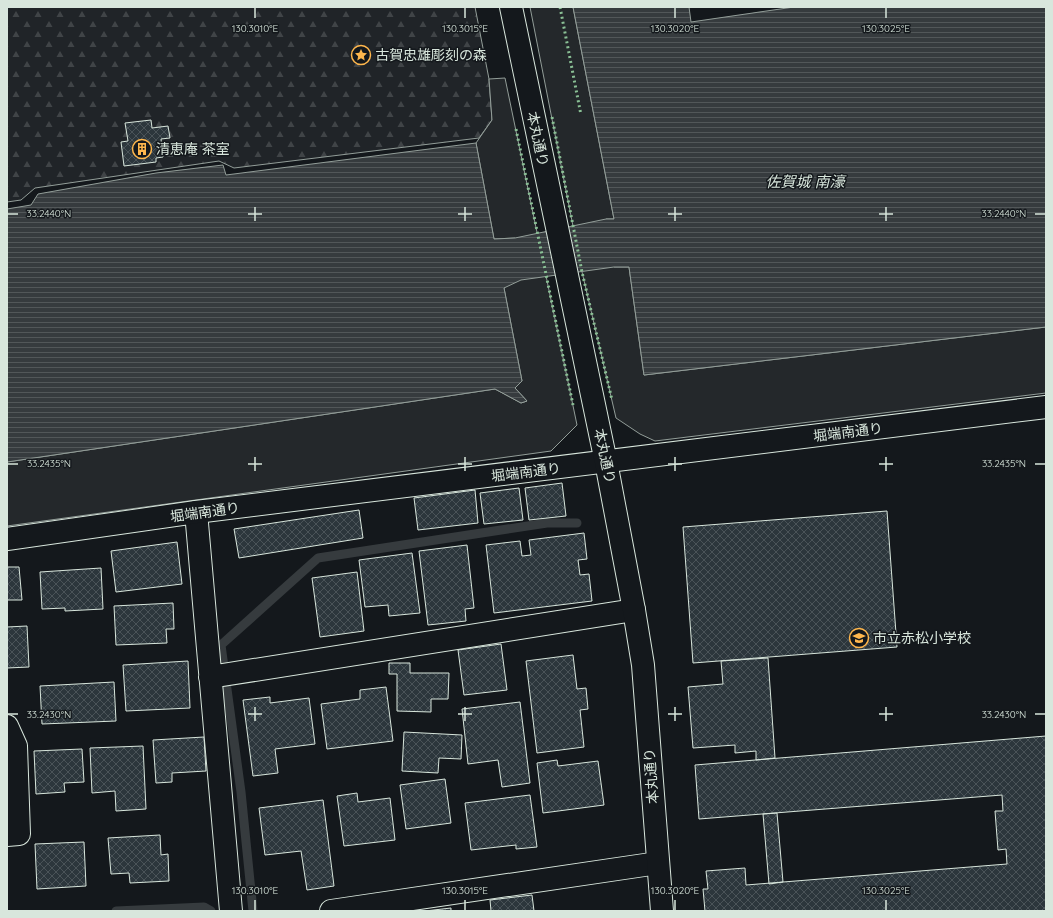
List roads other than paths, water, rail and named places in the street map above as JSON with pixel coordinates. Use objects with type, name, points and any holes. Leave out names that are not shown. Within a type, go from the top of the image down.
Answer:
[{"type":"street","name":"本丸通り","points":[[511,7],[606,462],[634,610],[643,665],[662,911]]},
{"type":"street","name":"堀端南通り","points":[[7,540],[196,512],[1046,407]]},
{"type":"street","points":[[196,512],[231,911]]},
{"type":"street","points":[[210,677],[634,610]]},
{"type":"street","points":[[7,726],[16,746],[19,834],[7,835]]},
{"type":"street","points":[[331,911],[658,863]]},
{"type":"water","name":"佐賀城 南濠","points":[[573,7],[689,7],[691,22],[794,7],[1046,7],[1046,327],[644,375],[629,267],[614,267],[521,280],[504,288],[522,381],[515,388],[527,401],[521,403],[495,389],[7,462],[7,209],[31,205],[38,194],[156,173],[223,165],[226,175],[476,143],[494,239],[515,238],[606,219],[614,219]]},
{"type":"waterway","points":[[253,911],[241,792],[221,645],[318,558],[547,523],[577,523]]},
{"type":"waterway","points":[[116,911],[204,907],[211,911]]},
{"type":"place","name":"古賀忠雄彫刻の森","points":[[361,55]]},
{"type":"place","name":"清恵庵 茶室","points":[[142,149]]},
{"type":"place","name":"市立赤松小学校","points":[[859,638]]}]
